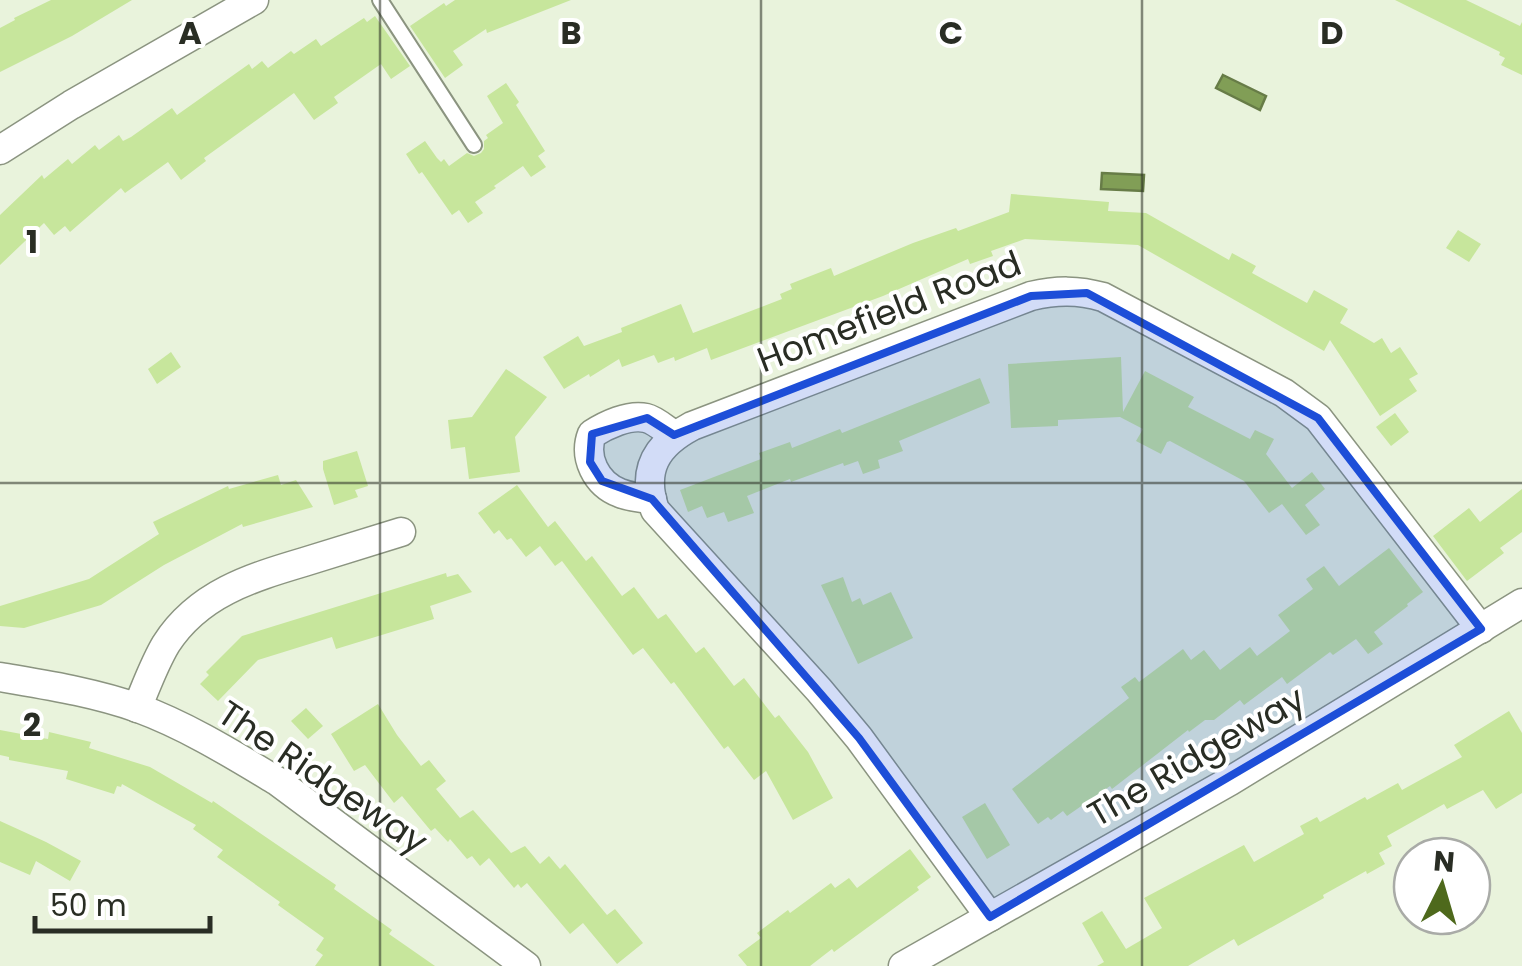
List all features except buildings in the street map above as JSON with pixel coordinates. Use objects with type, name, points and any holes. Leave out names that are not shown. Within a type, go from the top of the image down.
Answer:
[{"type":"street","points":[[0,150],[254,0]]},
{"type":"street","name":"Homefield Road","points":[[674,436],[1031,296],[1053,291],[1104,297],[1284,393],[1318,418],[1481,629]]},
{"type":"street","points":[[652,499],[616,492],[602,481],[590,462],[587,447],[592,434],[614,423],[647,418],[674,436],[659,450],[648,483],[656,510],[859,738],[990,916]]},
{"type":"street","points":[[137,708],[168,641],[214,595],[246,580],[401,532]]},
{"type":"street","name":"The Ridgeway","points":[[903,966],[1230,781],[1522,604]]},
{"type":"street","name":"The Ridgeway","points":[[0,677],[81,692],[137,708],[184,728],[276,781],[526,966]]},
{"type":"lane","points":[[380,0],[474,145]]},
{"type":"highlighted area","points":[[1087,293],[1318,418],[1481,629],[990,917],[859,738],[652,499],[602,481],[590,462],[592,434],[647,418],[674,435],[1031,296]]},
{"type":"shaded area","points":[[1223,75],[1266,96],[1260,110],[1216,88]]},
{"type":"shaded area","points":[[1102,173],[1144,175],[1143,191],[1101,189]]}]
